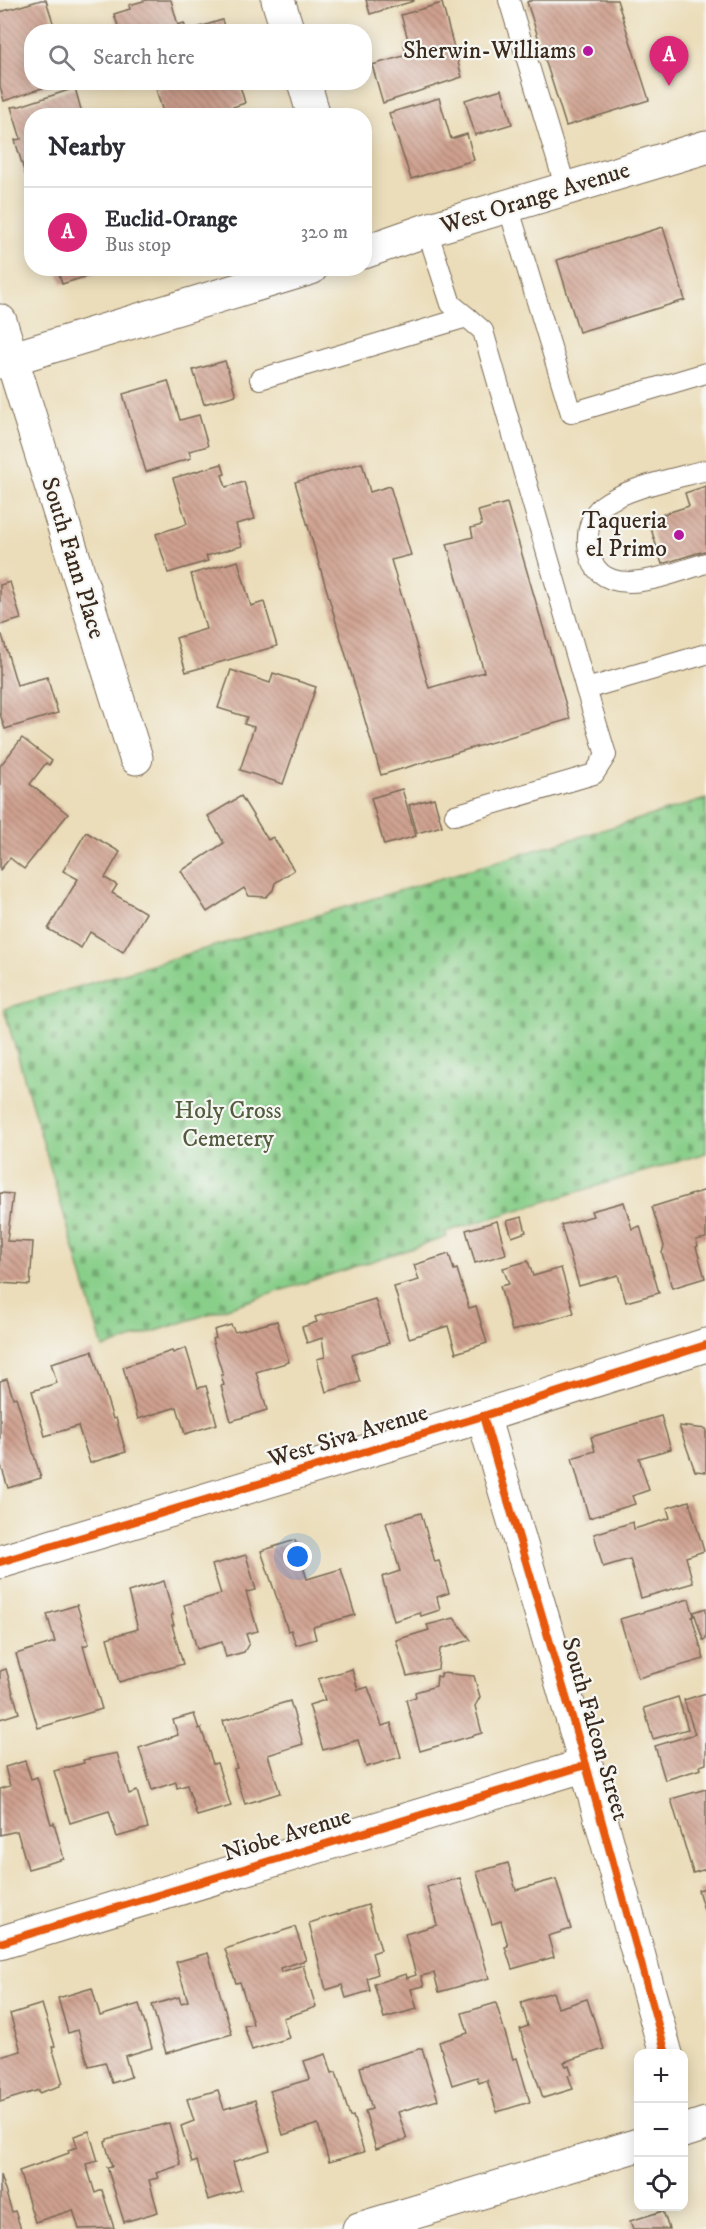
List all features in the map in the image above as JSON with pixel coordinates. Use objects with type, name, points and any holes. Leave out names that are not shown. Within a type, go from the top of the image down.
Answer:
[{"type":"street","points":[[278,0],[286,24]]},
{"type":"street","points":[[306,90],[312,108]]},
{"type":"street","name":"West Orange Avenue","points":[[372,249],[428,230],[706,147]]},
{"type":"street","points":[[6,360],[284,276]]},
{"type":"street","name":"South Fann Place","points":[[0,321],[6,360],[136,758]]},
{"type":"street","name":"West Siva Avenue","points":[[0,1562],[483,1416],[706,1345]]},
{"type":"street","name":"South Falcon Street","points":[[483,1416],[586,1765],[665,2049]]},
{"type":"street","name":"Niobe Avenue","points":[[0,1943],[586,1765]]},
{"type":"street","points":[[359,2229],[634,2146]]},
{"type":"lane","points":[[509,0],[566,189]]},
{"type":"lane","points":[[508,206],[571,413],[706,374]]},
{"type":"lane","points":[[428,230],[451,304],[483,331],[606,755],[594,774],[455,815]]},
{"type":"lane","points":[[260,379],[467,317]]},
{"type":"lane","points":[[706,470],[614,499],[600,508],[592,519],[588,542],[595,565],[602,573],[611,580],[625,583],[646,580],[706,563]]},
{"type":"lane","points":[[586,689],[706,654]]},
{"type":"green space","name":"Holy Cross Cemetery","points":[[706,799],[706,1153],[445,1232],[447,1237],[103,1348],[4,1009]]},
{"type":"building","points":[[46,0],[53,24],[24,24],[24,90],[36,90],[4,101],[0,86],[0,12]]},
{"type":"building","points":[[147,0],[171,0],[178,24],[117,24],[114,14],[130,9],[129,5]]},
{"type":"building","points":[[366,0],[414,0],[414,1],[370,14]]},
{"type":"building","name":"Sherwin-Williams","points":[[533,0],[617,0],[649,100],[566,126],[527,2]]},
{"type":"building","points":[[442,3],[462,77],[383,103],[372,65],[407,55],[404,45],[409,43],[401,15]]},
{"type":"building","points":[[222,20],[223,24],[209,24]]},
{"type":"building","points":[[502,89],[512,124],[475,135],[465,100]]},
{"type":"building","points":[[69,90],[76,90],[81,108],[24,108],[24,171],[15,140],[21,139],[11,107]]},
{"type":"building","points":[[156,90],[241,90],[245,103],[233,108],[162,108]]},
{"type":"building","points":[[439,98],[451,139],[467,134],[474,160],[411,179],[389,113]]},
{"type":"building","points":[[663,227],[685,300],[579,332],[557,260]]},
{"type":"building","points":[[60,276],[88,276],[62,284]]},
{"type":"building","points":[[225,361],[236,395],[204,404],[193,370]]},
{"type":"building","points":[[168,381],[180,420],[199,415],[208,446],[189,451],[191,458],[146,472],[123,394]]},
{"type":"building","points":[[362,463],[370,492],[390,486],[411,555],[391,560],[429,688],[484,672],[447,544],[473,537],[471,528],[482,525],[478,511],[507,503],[570,719],[381,775],[295,482]]},
{"type":"building","points":[[222,464],[225,474],[222,475],[226,487],[244,482],[255,519],[236,524],[242,546],[206,556],[208,561],[168,573],[156,534],[187,524],[173,478]]},
{"type":"building","name":"Taqueria el Primo","points":[[706,486],[706,557],[704,551],[662,564],[648,519],[689,506],[685,493]]},
{"type":"building","points":[[238,561],[251,606],[264,602],[277,646],[186,672],[176,638],[206,629],[191,574]]},
{"type":"building","points":[[10,582],[21,619],[0,625],[0,585]]},
{"type":"building","points":[[2,635],[17,685],[47,677],[58,713],[5,729],[0,714],[0,636]]},
{"type":"building","points":[[231,670],[270,683],[273,673],[316,687],[283,784],[240,770],[254,727],[244,724],[247,717],[218,708]]},
{"type":"building","points":[[22,738],[52,761],[49,765],[46,763],[30,784],[68,814],[24,869],[10,858],[0,870],[0,766]]},
{"type":"building","points":[[402,789],[416,836],[384,845],[371,798]]},
{"type":"building","points":[[241,796],[268,840],[273,837],[294,870],[275,883],[273,890],[266,897],[249,896],[244,888],[207,912],[181,871],[224,843],[208,816]]},
{"type":"building","points":[[434,798],[442,826],[417,833],[409,805]]},
{"type":"building","points":[[86,832],[120,852],[105,878],[117,885],[112,893],[146,913],[123,952],[90,932],[81,948],[48,929],[78,879],[63,871]]},
{"type":"building","points":[[706,1190],[706,1238],[696,1240],[705,1278],[672,1288],[662,1253],[664,1246],[652,1207]]},
{"type":"building","points":[[0,1193],[13,1194],[7,1241],[33,1242],[30,1285],[0,1283]]},
{"type":"building","points":[[624,1202],[632,1229],[640,1226],[659,1293],[626,1302],[618,1275],[579,1286],[561,1225],[593,1216],[591,1211]]},
{"type":"building","points":[[522,1217],[526,1232],[512,1237],[507,1221]]},
{"type":"building","points":[[497,1221],[506,1254],[475,1263],[466,1230]]},
{"type":"building","points":[[449,1254],[454,1270],[457,1269],[469,1308],[476,1306],[487,1343],[456,1353],[448,1326],[409,1338],[394,1287],[419,1280],[414,1265]]},
{"type":"building","points":[[528,1261],[533,1276],[561,1268],[574,1313],[512,1331],[500,1286],[509,1284],[503,1268]]},
{"type":"building","points":[[375,1299],[389,1343],[352,1355],[360,1382],[326,1392],[317,1359],[325,1357],[322,1338],[307,1343],[302,1327],[317,1322],[315,1317]]},
{"type":"building","points":[[277,1321],[289,1362],[256,1372],[267,1410],[231,1421],[221,1386],[224,1385],[221,1375],[223,1375],[212,1339],[216,1338],[214,1330],[231,1325],[235,1332]]},
{"type":"building","points":[[186,1348],[198,1388],[206,1386],[217,1424],[185,1434],[177,1407],[138,1419],[123,1367]]},
{"type":"building","points":[[92,1351],[126,1452],[90,1463],[78,1426],[45,1436],[32,1391],[57,1383],[51,1363]]},
{"type":"building","points":[[7,1379],[13,1398],[16,1397],[41,1478],[8,1488],[0,1462],[0,1381]]},
{"type":"building","points":[[661,1416],[671,1449],[639,1458],[649,1490],[632,1496],[635,1504],[589,1518],[572,1458],[595,1451],[591,1437]]},
{"type":"building","points":[[679,1426],[706,1429],[706,1472],[695,1471]]},
{"type":"building","points":[[689,1501],[704,1551],[686,1557],[693,1583],[641,1598],[630,1559],[603,1567],[594,1534],[633,1522],[634,1529],[670,1518],[667,1508]]},
{"type":"building","points":[[421,1513],[435,1562],[439,1561],[449,1593],[437,1597],[440,1610],[394,1621],[382,1577],[400,1571],[386,1523]]},
{"type":"building","points":[[295,1540],[307,1579],[341,1569],[355,1615],[313,1627],[316,1639],[296,1645],[291,1630],[288,1631],[261,1551]]},
{"type":"building","points":[[246,1555],[256,1590],[246,1592],[258,1631],[246,1634],[249,1643],[244,1652],[226,1657],[222,1642],[197,1649],[184,1605],[221,1594],[212,1565]]},
{"type":"building","points":[[164,1581],[173,1615],[171,1615],[174,1625],[172,1625],[183,1664],[119,1682],[107,1638],[138,1629],[128,1592]]},
{"type":"building","points":[[689,1599],[704,1659],[638,1678],[620,1619]]},
{"type":"building","points":[[77,1605],[89,1644],[83,1646],[102,1709],[38,1728],[16,1654],[55,1642],[47,1614]]},
{"type":"building","points":[[706,1608],[706,1639],[703,1640],[694,1612]]},
{"type":"building","points":[[454,1618],[471,1640],[440,1649],[438,1669],[407,1676],[396,1640],[429,1630],[427,1625]]},
{"type":"building","points":[[6,1669],[19,1713],[0,1719],[0,1671]]},
{"type":"building","points":[[352,1669],[358,1690],[368,1687],[382,1726],[391,1723],[401,1757],[366,1767],[358,1740],[323,1750],[309,1705],[325,1700],[318,1679]]},
{"type":"building","points":[[441,1673],[474,1676],[480,1697],[475,1706],[482,1733],[420,1751],[406,1700],[416,1697],[415,1692],[436,1686],[437,1676],[441,1677]]},
{"type":"building","points":[[706,1693],[706,1764],[700,1766],[701,1769],[665,1780],[655,1746],[695,1734],[684,1700]]},
{"type":"building","points":[[678,1697],[688,1729],[653,1739],[644,1708]]},
{"type":"building","points":[[290,1701],[303,1744],[268,1755],[280,1793],[245,1804],[223,1721]]},
{"type":"building","points":[[194,1714],[213,1764],[217,1763],[231,1806],[197,1816],[187,1785],[177,1788],[176,1782],[152,1790],[139,1748],[178,1735],[173,1720]]},
{"type":"building","points":[[117,1753],[129,1794],[137,1791],[148,1828],[117,1837],[109,1811],[70,1823],[54,1771],[84,1763],[83,1760]]},
{"type":"building","points":[[25,1761],[31,1779],[37,1777],[64,1859],[28,1869],[17,1831],[0,1835],[0,1789],[10,1786],[5,1767]]},
{"type":"building","points":[[706,1789],[706,1869],[693,1873],[671,1799]]},
{"type":"building","points":[[508,1863],[516,1890],[556,1879],[571,1929],[548,1936],[554,1957],[512,1969],[505,1947],[508,1946],[501,1921],[492,1924],[477,1872]]},
{"type":"building","points":[[460,1878],[489,1978],[439,1992],[434,1973],[421,1976],[424,1986],[411,1989],[417,2009],[384,2018],[374,1984],[406,1974],[407,1978],[416,1975],[405,1934],[437,1925],[427,1887]]},
{"type":"building","points":[[706,1888],[706,1914],[705,1914],[698,1890]]},
{"type":"building","points":[[368,1905],[381,1950],[372,1953],[378,1974],[367,1978],[370,1991],[346,1998],[342,1985],[326,1990],[309,1923]]},
{"type":"building","points":[[295,1927],[306,1960],[280,1968],[281,1972],[303,1965],[316,2007],[283,2018],[289,2038],[252,2050],[244,2026],[253,2024],[240,1982],[236,1983],[225,1949]]},
{"type":"building","points":[[208,1953],[232,2034],[166,2053],[152,2005],[179,1997],[181,2003],[188,2001],[176,1962]]},
{"type":"building","points":[[92,1988],[100,2016],[139,2004],[152,2048],[125,2056],[131,2077],[112,2083],[105,2062],[89,2066],[78,2030],[68,2033],[58,1998]]},
{"type":"building","points":[[553,1992],[558,2008],[587,1999],[604,2049],[564,2062],[566,2066],[569,2065],[572,2074],[568,2075],[573,2089],[543,2098],[520,2029],[528,2026],[521,2002]]},
{"type":"building","points":[[496,2003],[513,2059],[517,2058],[530,2102],[497,2112],[487,2080],[479,2083],[477,2077],[452,2085],[439,2042],[468,2033],[462,2013]]},
{"type":"building","points":[[42,2004],[63,2083],[39,2093],[39,2090],[0,2102],[0,2057],[21,2051],[10,2014]]},
{"type":"building","points":[[422,2048],[438,2100],[398,2112],[407,2139],[376,2149],[365,2111],[372,2109],[360,2067]]},
{"type":"building","points":[[326,2054],[332,2073],[336,2072],[364,2152],[329,2162],[318,2124],[283,2135],[270,2091],[310,2079],[304,2061]]},
{"type":"building","points":[[218,2090],[224,2109],[255,2100],[270,2150],[233,2162],[241,2190],[208,2200],[197,2161],[192,2163],[181,2126],[194,2121],[187,2099]]},
{"type":"building","points":[[169,2123],[181,2165],[156,2173],[158,2178],[149,2180],[158,2212],[124,2222],[107,2167],[112,2166],[105,2142],[107,2139]]},
{"type":"building","points":[[89,2131],[98,2161],[86,2164],[95,2193],[102,2190],[114,2228],[79,2229],[73,2210],[35,2222],[19,2171],[69,2153],[68,2150],[77,2147],[74,2136]]},
{"type":"building","points":[[0,2175],[12,2212],[15,2211],[21,2229],[0,2229]]},
{"type":"building","points":[[663,2211],[669,2229],[633,2229],[630,2221]]},
{"type":"cycle path","points":[[0,1562],[483,1416],[706,1345]]},
{"type":"cycle path","points":[[483,1416],[586,1765],[665,2049]]},
{"type":"cycle path","points":[[0,1943],[586,1765]]},
{"type":"place","name":"Sherwin-Williams","points":[[588,51]]},
{"type":"place","name":"Euclid-Orange","points":[[669,86]]},
{"type":"place","name":"Taqueria el Primo","points":[[679,535]]}]
